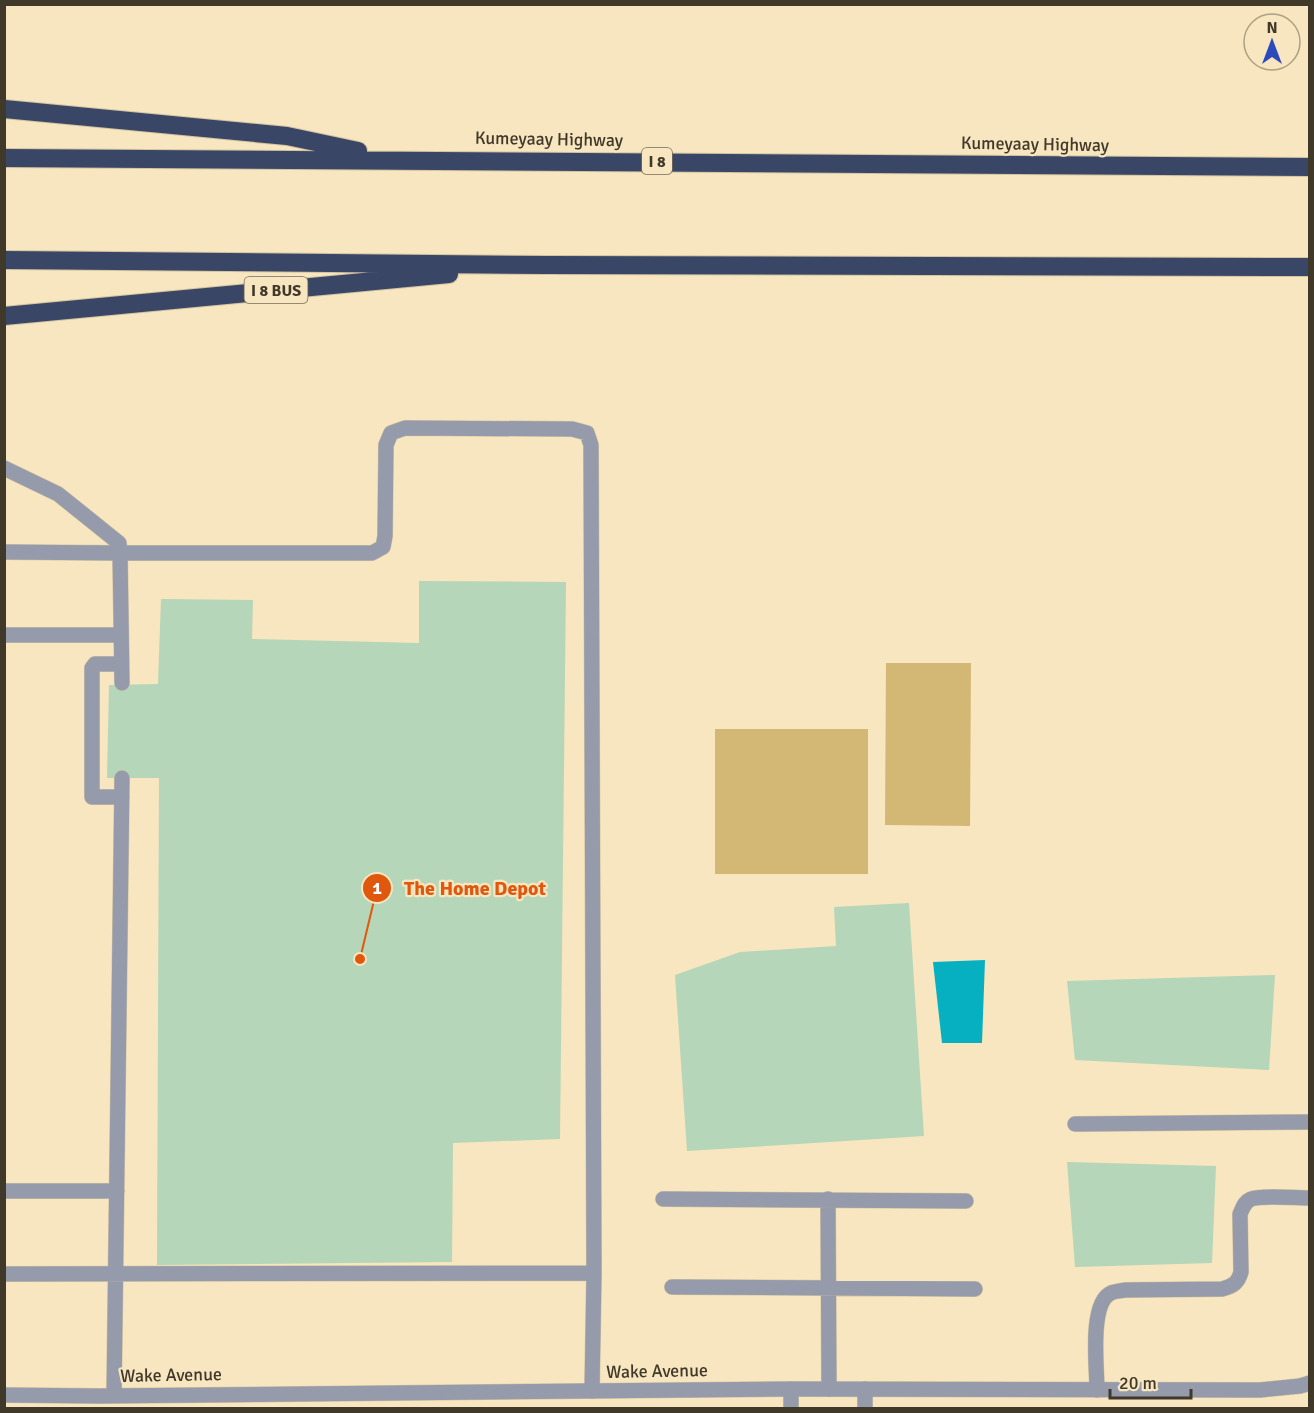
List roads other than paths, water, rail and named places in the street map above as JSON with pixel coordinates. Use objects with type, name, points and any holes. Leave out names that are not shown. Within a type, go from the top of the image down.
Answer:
[{"type":"highway","points":[[4,109],[287,136],[396,159]]},
{"type":"highway","name":"Kumeyaay Highway","points":[[4,158],[1310,167]]},
{"type":"highway","points":[[4,260],[547,265],[1310,267]]},
{"type":"highway","name":"I 8 BUS","points":[[4,316],[547,265]]},
{"type":"street","points":[[4,552],[372,553],[383,547],[385,536],[386,445],[391,433],[405,428],[572,429],[587,433],[591,445],[594,1273],[592,1391]]},
{"type":"street","points":[[4,468],[58,494],[118,543],[122,683]]},
{"type":"street","points":[[4,634],[121,635]]},
{"type":"street","points":[[121,664],[101,663],[95,664],[92,668],[91,726],[92,797],[122,797]]},
{"type":"street","points":[[114,1395],[122,778]]},
{"type":"street","points":[[1075,1124],[1310,1122]]},
{"type":"street","points":[[4,1191],[117,1191]]},
{"type":"street","points":[[1097,1390],[1097,1314],[1102,1301],[1111,1293],[1125,1290],[1222,1289],[1233,1286],[1239,1280],[1241,1272],[1240,1214],[1244,1205],[1250,1199],[1259,1198],[1310,1198]]},
{"type":"street","points":[[663,1199],[966,1201]]},
{"type":"street","points":[[828,1199],[829,1389]]},
{"type":"street","points":[[4,1274],[594,1273]]},
{"type":"street","points":[[672,1287],[975,1289]]},
{"type":"street","name":"Wake Avenue","points":[[4,1395],[791,1389],[1260,1390],[1310,1383]]},
{"type":"street","points":[[791,1389],[791,1408]]},
{"type":"street","points":[[865,1389],[865,1408]]},
{"type":"water","points":[[985,960],[982,1043],[942,1043],[933,962]]},
{"type":"place","name":"The Home Depot","points":[[360,959]]}]
